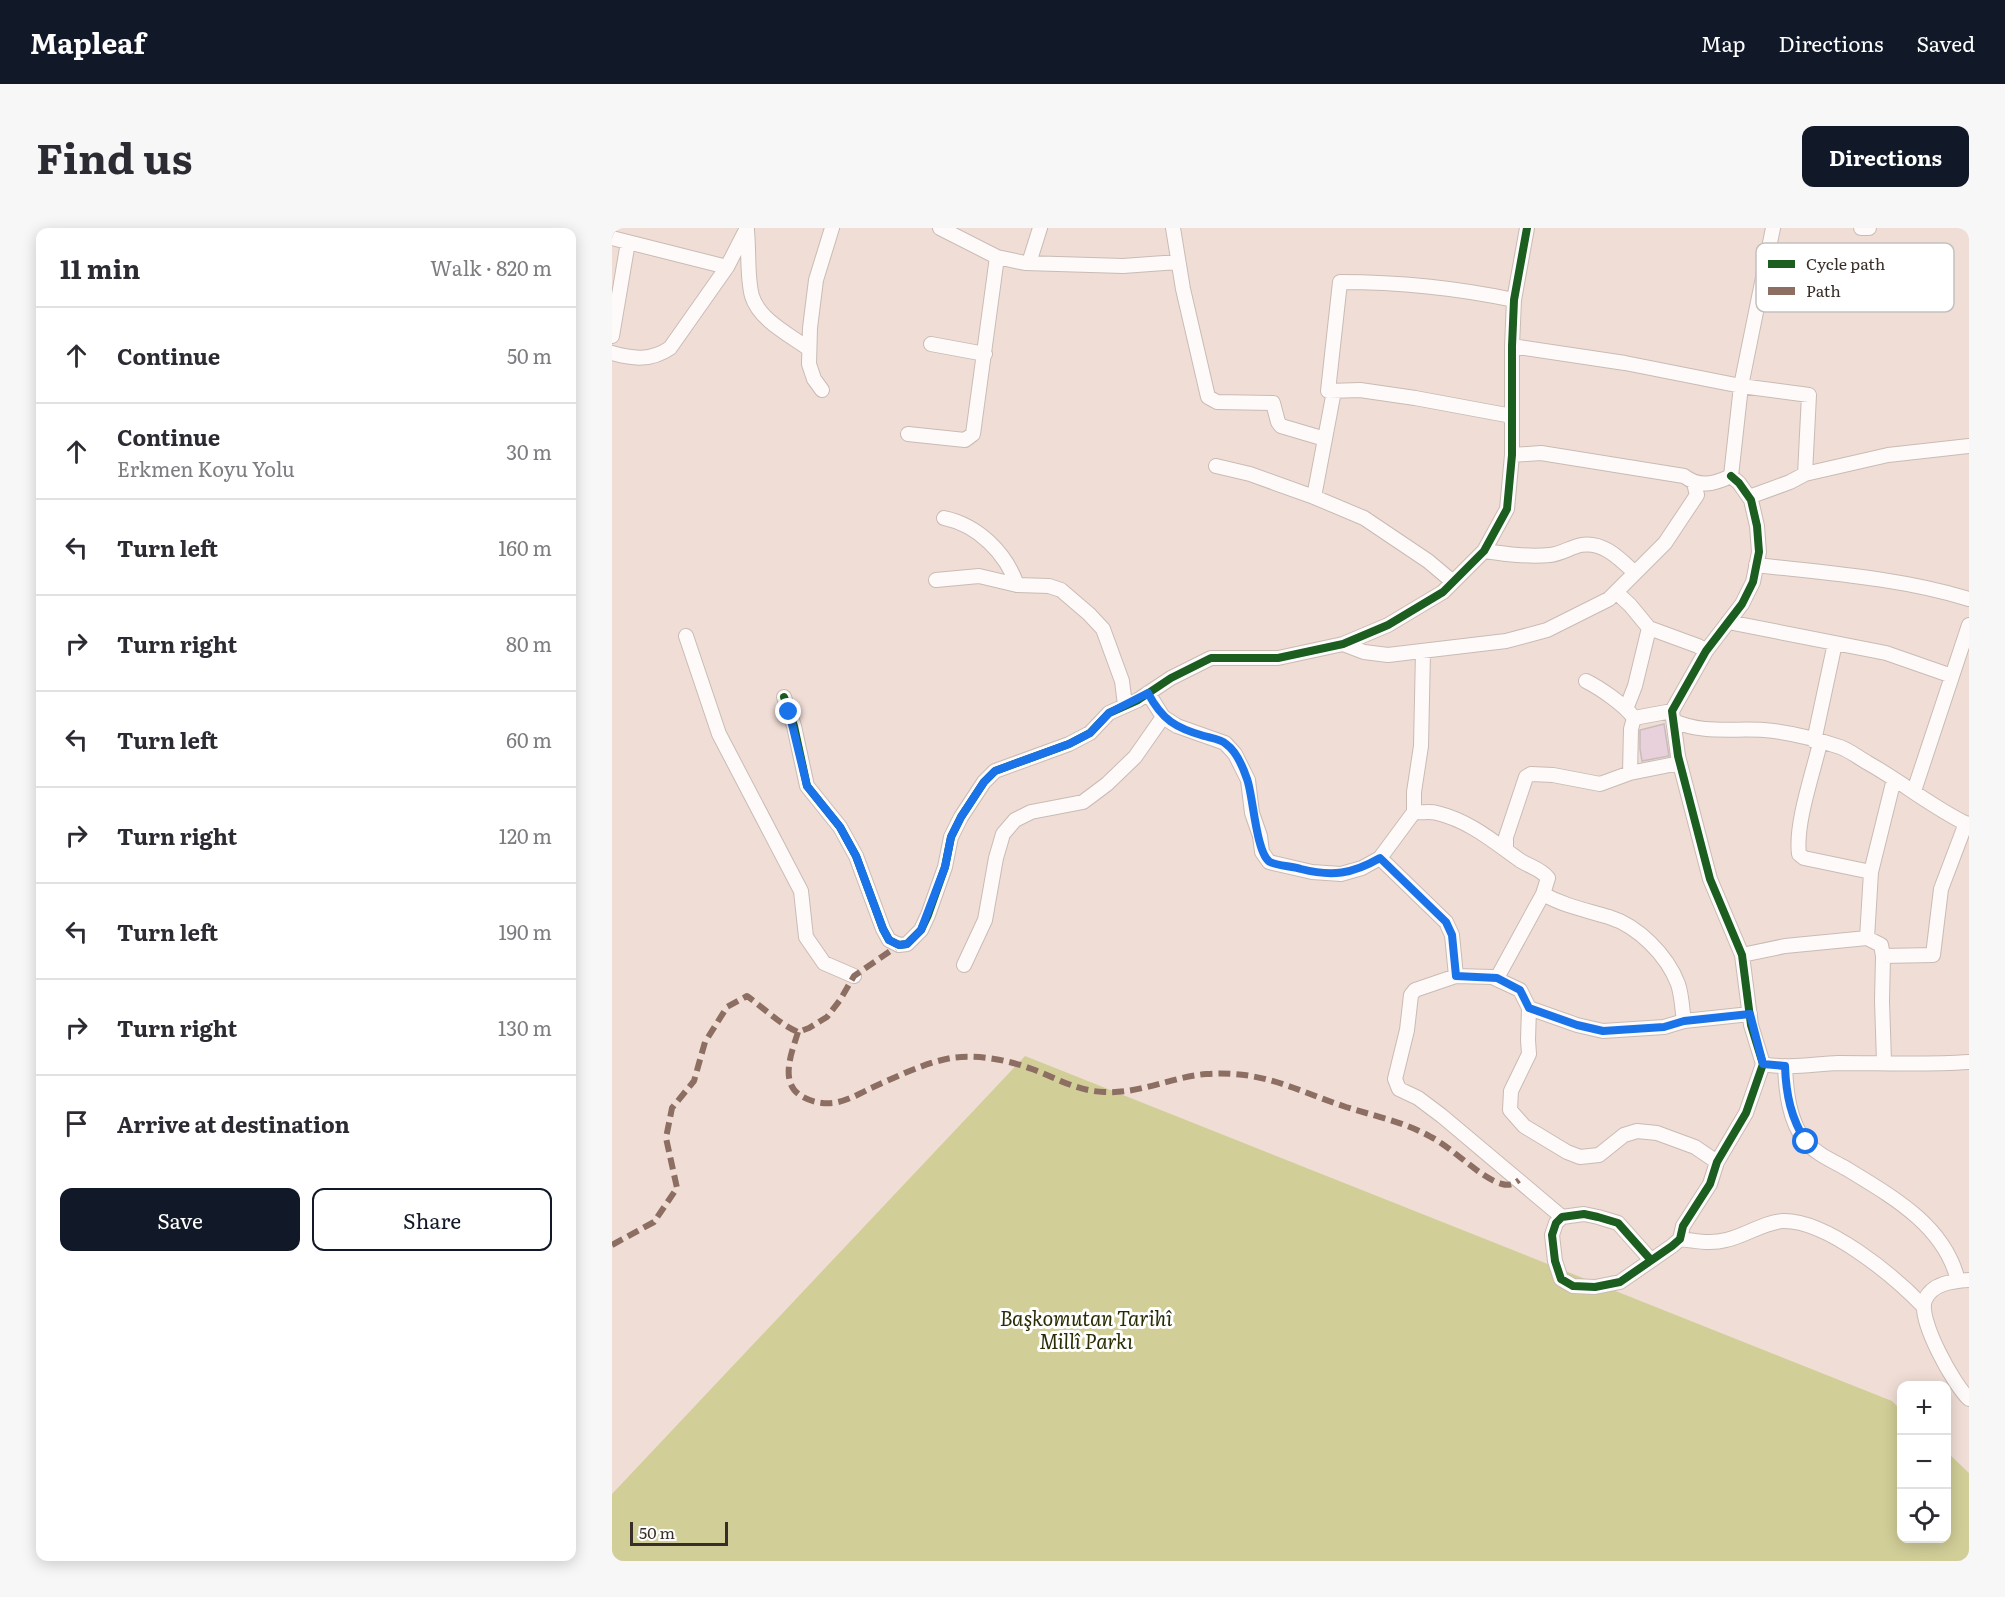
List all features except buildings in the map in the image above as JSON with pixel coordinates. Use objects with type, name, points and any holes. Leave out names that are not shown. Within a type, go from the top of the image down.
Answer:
[{"type":"street","points":[[822,390],[814,379],[809,364],[809,350],[816,280],[832,228]]},
{"type":"street","points":[[940,228],[998,257],[1029,263],[1123,266],[1178,262]]},
{"type":"street","points":[[1029,263],[1040,228]]},
{"type":"street","points":[[1173,228],[1178,262],[1208,397],[1217,402],[1274,403],[1281,426],[1325,439]]},
{"type":"street","points":[[784,697],[794,726],[807,786],[840,827],[856,856],[889,940],[899,945],[907,944],[921,930],[945,867],[951,837],[961,817],[984,782],[995,771],[1076,741],[1090,733],[1109,713],[1211,658],[1278,658],[1343,644],[1388,625],[1443,592],[1484,551],[1507,509],[1512,455],[1514,300],[1527,228]]},
{"type":"street","points":[[1770,243],[1773,228]]},
{"type":"street","points":[[1860,228],[1869,228]]},
{"type":"street","points":[[747,229],[752,294],[757,307],[809,350]]},
{"type":"street","points":[[612,353],[640,359],[657,355],[670,348],[727,267],[747,229]]},
{"type":"street","points":[[612,238],[727,267]]},
{"type":"street","points":[[612,336],[627,242]]},
{"type":"street","points":[[908,434],[964,440],[971,437],[975,430],[998,257]]},
{"type":"street","points":[[1512,416],[1360,390],[1328,391],[1340,282],[1377,282],[1460,290],[1514,300]]},
{"type":"street","points":[[1731,476],[1741,386],[1756,312]]},
{"type":"street","points":[[931,344],[985,354]]},
{"type":"street","points":[[1512,346],[1625,363],[1741,386],[1809,395],[1805,474]]},
{"type":"street","points":[[1314,497],[1334,391]]},
{"type":"street","points":[[1749,497],[1805,474],[1888,455],[1969,446]]},
{"type":"street","points":[[1512,455],[1541,453],[1684,476],[1694,483],[1715,483],[1731,476]]},
{"type":"street","points":[[1216,466],[1250,474],[1364,518],[1428,561],[1453,582]]},
{"type":"street","points":[[1680,1239],[1683,1226],[1710,1184],[1717,1162],[1746,1113],[1763,1064],[1750,1014],[1742,955],[1710,879],[1680,763],[1673,716],[1706,651],[1742,604],[1753,582],[1759,552],[1757,526],[1749,497],[1731,476]]},
{"type":"street","points":[[1343,644],[1364,652],[1388,655],[1506,641],[1547,630],[1609,599],[1665,543],[1697,495],[1694,483]]},
{"type":"street","points":[[944,518],[955,520],[991,543],[1009,567],[1017,585]]},
{"type":"street","points":[[1484,551],[1515,555],[1552,555],[1582,545],[1597,546],[1611,552],[1634,572]]},
{"type":"street","points":[[1756,565],[1885,581],[1944,591],[1969,599]]},
{"type":"street","points":[[936,580],[979,576],[1017,585],[1049,586],[1061,590],[1103,629],[1122,681],[1125,705]]},
{"type":"street","points":[[1616,592],[1649,628],[1689,642],[1706,651]]},
{"type":"street","points":[[1728,622],[1886,653],[1952,676]]},
{"type":"street","points":[[1914,791],[1952,676],[1964,658],[1969,625]]},
{"type":"street","points":[[1630,773],[1630,703],[1649,628]]},
{"type":"street","points":[[686,636],[719,734],[801,891],[806,937],[824,963],[854,976]]},
{"type":"street","points":[[1835,643],[1803,815],[1798,845],[1799,854],[1804,858],[1872,872]]},
{"type":"street","points":[[1148,693],[1163,717],[1177,726],[1225,742],[1235,754],[1248,780],[1252,813],[1260,836],[1262,852],[1269,862],[1312,872],[1341,874],[1362,868],[1380,858],[1414,812],[1414,792],[1421,746],[1423,652]]},
{"type":"street","points":[[1586,681],[1596,686],[1630,713],[1673,716],[1683,725],[1731,731],[1764,730],[1841,747],[1949,815],[1968,824],[1941,889],[1933,955],[1883,956]]},
{"type":"street","points":[[964,965],[985,920],[996,858],[1003,834],[1015,820],[1031,812],[1083,802],[1135,758],[1163,717]]},
{"type":"street","points":[[1506,848],[1506,837],[1526,777],[1531,774],[1553,775],[1599,784],[1630,773],[1680,763]]},
{"type":"street","points":[[1867,938],[1872,872],[1894,779]]},
{"type":"street","points":[[1414,812],[1438,813],[1473,827],[1526,864],[1542,871],[1548,878],[1543,894],[1497,978]]},
{"type":"street","points":[[1380,858],[1446,922],[1452,935],[1456,976]]},
{"type":"street","points":[[1543,894],[1574,908],[1611,918],[1628,926],[1649,942],[1667,963],[1677,982],[1684,1021]]},
{"type":"street","points":[[1742,955],[1785,946],[1867,938],[1881,945],[1884,1062]]},
{"type":"street","points":[[1562,1217],[1442,1116],[1418,1098],[1398,1089],[1395,1079],[1407,1030],[1411,996],[1415,990],[1456,976],[1497,978],[1520,990],[1529,1008],[1530,1054],[1511,1091],[1510,1110],[1524,1126],[1567,1152],[1580,1157],[1599,1155],[1624,1135],[1637,1131],[1657,1133],[1695,1147],[1717,1162]]},
{"type":"street","points":[[1529,1008],[1577,1025],[1603,1031],[1664,1027],[1684,1021],[1750,1014]]},
{"type":"street","points":[[1763,1064],[1785,1066],[1884,1062],[1938,1064],[1969,1062]]},
{"type":"street","points":[[1785,1066],[1787,1094],[1795,1125],[1806,1142],[1820,1154],[1887,1195],[1929,1226],[1940,1240],[1963,1280],[1936,1287],[1925,1298],[1923,1306]]},
{"type":"street","points":[[1650,1259],[1618,1223],[1584,1214],[1562,1217],[1556,1223],[1552,1235],[1555,1261],[1561,1279],[1573,1287],[1595,1287],[1620,1282],[1680,1239],[1704,1242],[1725,1241],[1783,1221],[1805,1225],[1866,1256],[1923,1306],[1931,1333],[1946,1367],[1969,1399]]},
{"type":"green space","name":"Başkomutan Tarihî Millî Parkı","points":[[1025,1056],[1892,1401],[1897,1406],[1897,1543],[1951,1543],[1951,1456],[1969,1473],[1969,1561],[612,1561],[612,1494]]},
{"type":"marked path","points":[[612,1245],[654,1222],[677,1188],[666,1138],[672,1108],[694,1081],[705,1042],[727,1007],[747,996],[798,1032],[827,1017],[854,976],[899,945]]},
{"type":"marked path","points":[[798,1032],[790,1058],[791,1084],[795,1091],[803,1097],[818,1102],[843,1101],[920,1067],[941,1060],[961,1057],[982,1057],[1013,1063],[1076,1087],[1104,1092],[1143,1088],[1206,1074],[1245,1075],[1278,1083],[1411,1127],[1439,1142],[1494,1181],[1507,1185],[1519,1180]]},
{"type":"cycle path","points":[[784,697],[794,726],[807,786],[840,827],[856,856],[889,940],[899,945],[907,944],[921,930],[928,915],[945,867],[951,837],[961,817],[984,782],[995,771],[1069,744],[1090,733],[1109,713],[1138,700],[1171,678],[1211,658],[1278,658],[1343,644],[1388,625],[1443,592],[1484,551],[1507,509],[1512,455],[1514,300],[1527,228]]},
{"type":"cycle path","points":[[1650,1259],[1618,1223],[1598,1217],[1584,1214],[1562,1217],[1556,1223],[1552,1235],[1555,1261],[1561,1279],[1573,1286],[1595,1287],[1620,1282],[1672,1246],[1680,1239],[1683,1226],[1710,1184],[1717,1162],[1746,1113],[1763,1064],[1751,1025],[1742,955],[1710,879],[1678,756],[1672,711],[1706,651],[1742,604],[1753,582],[1759,552],[1757,526],[1751,500],[1731,476]]},
{"type":"route","points":[[789,712],[807,786],[840,827],[856,856],[883,929],[889,940],[899,945],[907,944],[915,939],[921,930],[945,867],[951,837],[984,782],[995,771],[1045,754],[1090,733],[1109,713],[1148,693],[1163,717],[1196,734],[1225,742],[1235,754],[1248,780],[1252,813],[1260,836],[1262,852],[1269,862],[1312,872],[1341,874],[1362,868],[1380,858],[1446,922],[1452,935],[1456,976],[1497,978],[1520,990],[1529,1008],[1577,1025],[1603,1031],[1664,1027],[1684,1021],[1750,1014],[1751,1025],[1763,1064],[1785,1066],[1787,1094],[1795,1125],[1806,1142]]}]
